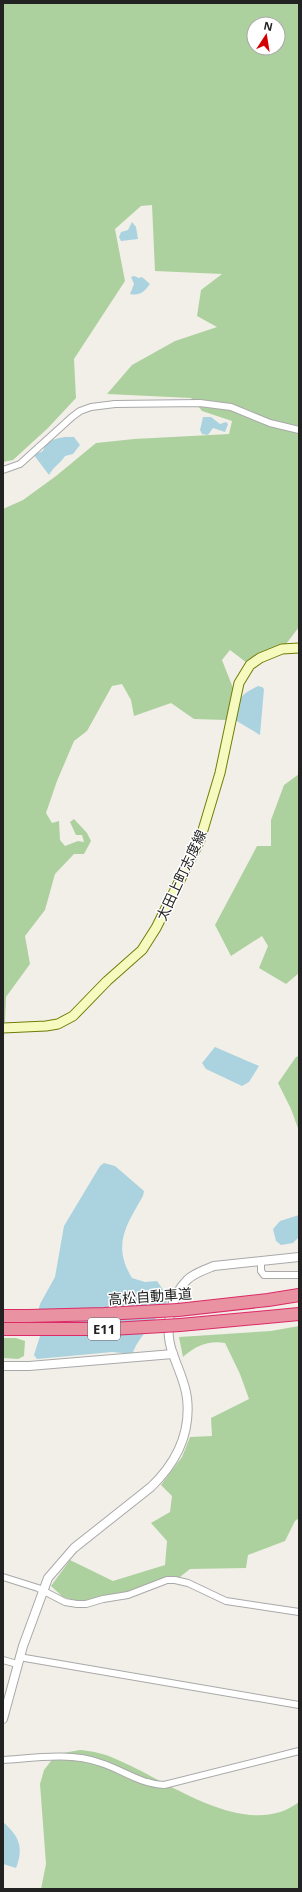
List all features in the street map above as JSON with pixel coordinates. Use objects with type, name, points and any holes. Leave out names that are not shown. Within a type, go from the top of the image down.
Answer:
[{"type":"highway","name":"高松自動車道","points":[[3,1316],[104,1314],[178,1310],[299,1295]]},
{"type":"highway","name":"E11","points":[[3,1329],[111,1329],[180,1325],[299,1314]]},
{"type":"main road","name":"太田上町志度線","points":[[3,1028],[46,1026],[70,1018],[107,981],[142,950],[156,928],[200,840],[220,773],[239,683],[250,665],[260,658],[282,649],[299,648]]},
{"type":"street","points":[[3,470],[20,464],[72,416],[80,411],[115,404],[200,403],[218,405],[231,407],[270,423],[299,430]]},
{"type":"street","points":[[3,1719],[18,1661],[48,1578],[64,1558],[162,1477],[175,1458],[185,1433],[188,1412],[185,1385],[169,1341],[169,1323],[177,1292],[188,1280],[201,1271],[214,1266],[299,1257]]},
{"type":"street","points":[[261,1262],[261,1271],[264,1274],[299,1275]]},
{"type":"street","points":[[3,1366],[29,1366],[173,1354]]},
{"type":"street","points":[[3,1577],[44,1590],[65,1602],[86,1604],[103,1599],[128,1595],[167,1580],[175,1580],[188,1583],[226,1601],[299,1612]]},
{"type":"street","points":[[3,1660],[18,1661],[299,1705]]},
{"type":"street","points":[[3,1760],[55,1757],[84,1758],[101,1762],[144,1782],[164,1785],[299,1751]]},
{"type":"green space","points":[[3,3],[299,3],[299,627],[286,644],[260,654],[247,663],[230,650],[222,660],[233,688],[226,720],[194,719],[171,703],[134,716],[131,700],[122,684],[112,686],[87,731],[74,741],[57,781],[46,813],[52,823],[59,821],[60,840],[65,846],[78,841],[84,842],[82,835],[76,835],[70,822],[74,819],[87,833],[91,841],[84,854],[74,854],[55,874],[45,910],[25,936],[30,964],[6,997],[5,1022],[3,1023],[3,509],[23,500],[56,476],[96,443],[134,439],[229,434],[232,421],[202,411],[191,398],[107,394],[132,365],[175,341],[217,327],[197,316],[201,290],[222,274],[155,271],[152,205],[141,206],[115,229],[125,281],[74,359],[76,398],[48,428],[13,460],[3,462]]},
{"type":"green space","points":[[299,774],[299,973],[286,984],[259,968],[268,946],[262,936],[231,956],[215,925],[257,846],[271,846],[271,820],[284,785]]},
{"type":"green space","points":[[299,1056],[299,1131],[291,1109],[278,1083],[296,1057]]},
{"type":"green space","points":[[299,1326],[299,1518],[295,1521],[285,1541],[248,1555],[246,1568],[190,1569],[180,1577],[165,1578],[128,1592],[85,1603],[63,1597],[51,1586],[70,1560],[113,1581],[165,1565],[167,1541],[151,1523],[170,1512],[172,1496],[161,1485],[182,1457],[190,1437],[212,1436],[211,1418],[249,1399],[240,1374],[225,1343],[213,1342],[202,1345],[183,1357],[179,1337],[271,1331]]},
{"type":"green space","points":[[3,1338],[16,1338],[25,1341],[24,1356],[18,1359],[3,1358]]},
{"type":"green space","points":[[80,1750],[99,1753],[113,1758],[208,1804],[232,1812],[256,1815],[278,1813],[299,1802],[299,1889],[41,1889],[46,1864],[40,1784],[44,1770],[51,1761],[63,1753]]},
{"type":"water","points":[[132,222],[136,227],[138,239],[121,241],[119,237],[121,232],[128,230]]},
{"type":"water","points":[[134,276],[139,278],[142,277],[150,284],[139,294],[130,294],[134,284],[131,277]]},
{"type":"water","points":[[203,417],[211,417],[220,424],[226,422],[228,424],[225,432],[213,428],[208,435],[202,434],[200,430]]},
{"type":"water","points":[[74,437],[80,445],[73,454],[65,456],[49,475],[34,455],[43,451],[48,442],[57,438]]},
{"type":"water","points":[[258,686],[264,689],[260,735],[235,720],[240,699],[246,693]]},
{"type":"water","points":[[215,1047],[259,1066],[249,1082],[242,1086],[206,1069],[202,1063]]},
{"type":"water","points":[[104,1163],[115,1166],[144,1191],[143,1196],[127,1226],[124,1236],[122,1245],[126,1266],[132,1278],[145,1282],[157,1281],[169,1298],[161,1312],[140,1339],[132,1354],[112,1352],[37,1359],[34,1355],[40,1336],[38,1312],[40,1304],[55,1277],[64,1226],[100,1166]]},
{"type":"water","points":[[299,1215],[299,1237],[293,1243],[281,1245],[276,1241],[273,1229],[280,1221]]},
{"type":"water","points":[[3,1822],[13,1832],[20,1848],[16,1868],[3,1864]]}]
